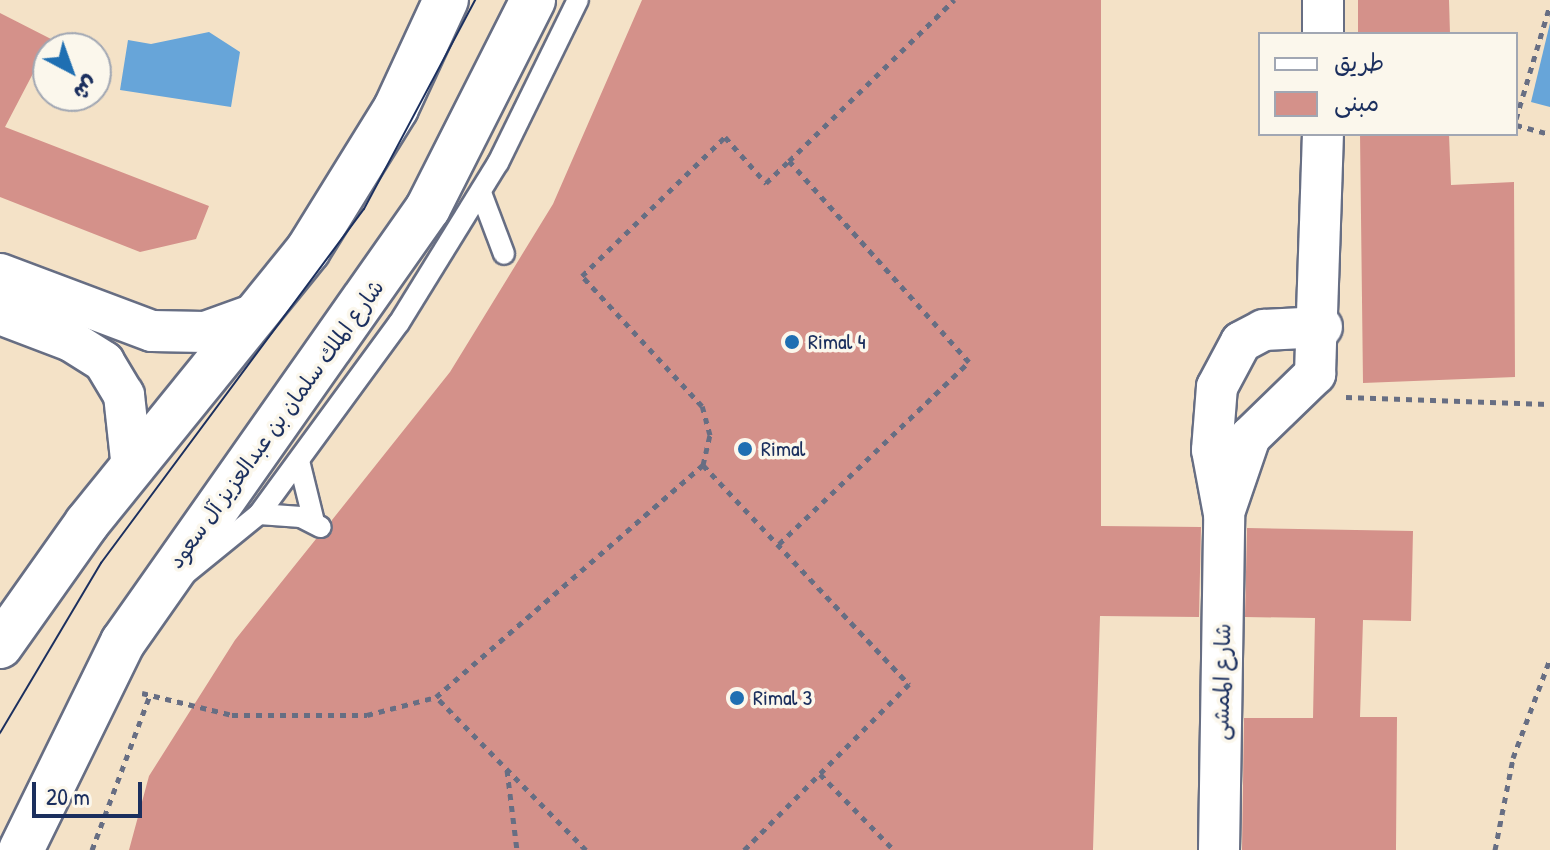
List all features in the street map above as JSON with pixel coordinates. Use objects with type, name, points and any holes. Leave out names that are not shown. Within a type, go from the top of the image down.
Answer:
[{"type":"main road","points":[[0,646],[132,469],[258,313],[354,180],[446,0]]},
{"type":"main road","name":"شارع الملك سلمان بن عبدالعزيز آل سعود","points":[[21,850],[64,749],[156,590],[428,208],[533,0]]},
{"type":"street","points":[[1323,0],[1323,32]]},
{"type":"street","name":"شارع الممشى","points":[[1224,514],[1250,437],[1301,395],[1315,374],[1322,327],[1323,136]]},
{"type":"street","points":[[0,274],[152,331],[205,332],[258,313]]},
{"type":"street","points":[[0,314],[71,341],[104,362],[124,395],[132,469]]},
{"type":"street","name":"شارع الممشى","points":[[1219,850],[1224,514],[1212,431],[1224,362],[1264,330],[1322,327]]},
{"type":"lane","points":[[156,590],[212,557],[259,514],[299,461],[481,193],[578,0]]},
{"type":"lane","points":[[481,193],[504,254]]},
{"type":"lane","points":[[259,514],[317,524],[299,461]]},
{"type":"path","points":[[186,705],[232,715],[367,715],[436,697],[703,465],[710,435],[702,406],[582,276],[725,137],[766,183],[954,0]]},
{"type":"path","points":[[1519,101],[1550,3]]},
{"type":"path","points":[[1518,123],[1550,134]]},
{"type":"path","points":[[779,544],[969,362],[789,161]]},
{"type":"path","points":[[1301,395],[1550,404]]},
{"type":"path","points":[[703,465],[909,684],[744,850]]},
{"type":"path","points":[[1495,850],[1513,758],[1550,659]]},
{"type":"path","points":[[92,850],[150,695]]},
{"type":"path","points":[[436,697],[586,850]]},
{"type":"path","points":[[506,769],[517,850]]},
{"type":"path","points":[[820,774],[894,850]]},
{"type":"water","points":[[1550,23],[1550,107],[1531,102]]},
{"type":"water","points":[[209,32],[240,52],[231,107],[120,90],[128,40],[151,44]]},
{"type":"building","name":"Rimal","points":[[642,0],[1101,0],[1101,526],[1201,527],[1199,617],[1100,616],[1093,850],[129,850],[149,776],[235,640],[316,539],[332,533],[332,520],[450,372],[553,204]]},
{"type":"building","points":[[1358,0],[1449,0],[1450,32],[1358,32]]},
{"type":"building","points":[[0,13],[37,32],[32,32],[32,75],[5,127],[209,206],[196,239],[140,252],[0,197]]},
{"type":"building","points":[[1360,136],[1449,136],[1451,185],[1514,182],[1515,377],[1363,383]]},
{"type":"building","points":[[1247,528],[1413,531],[1411,621],[1363,620],[1360,717],[1397,717],[1396,850],[1242,850],[1244,718],[1313,718],[1315,618],[1245,617]]},
{"type":"tram line","points":[[0,733],[101,563],[364,209],[475,0]]},
{"type":"place","name":"Rimal 4","points":[[792,342]]},
{"type":"place","name":"Rimal","points":[[745,449]]},
{"type":"place","name":"Rimal 3","points":[[737,698]]}]
